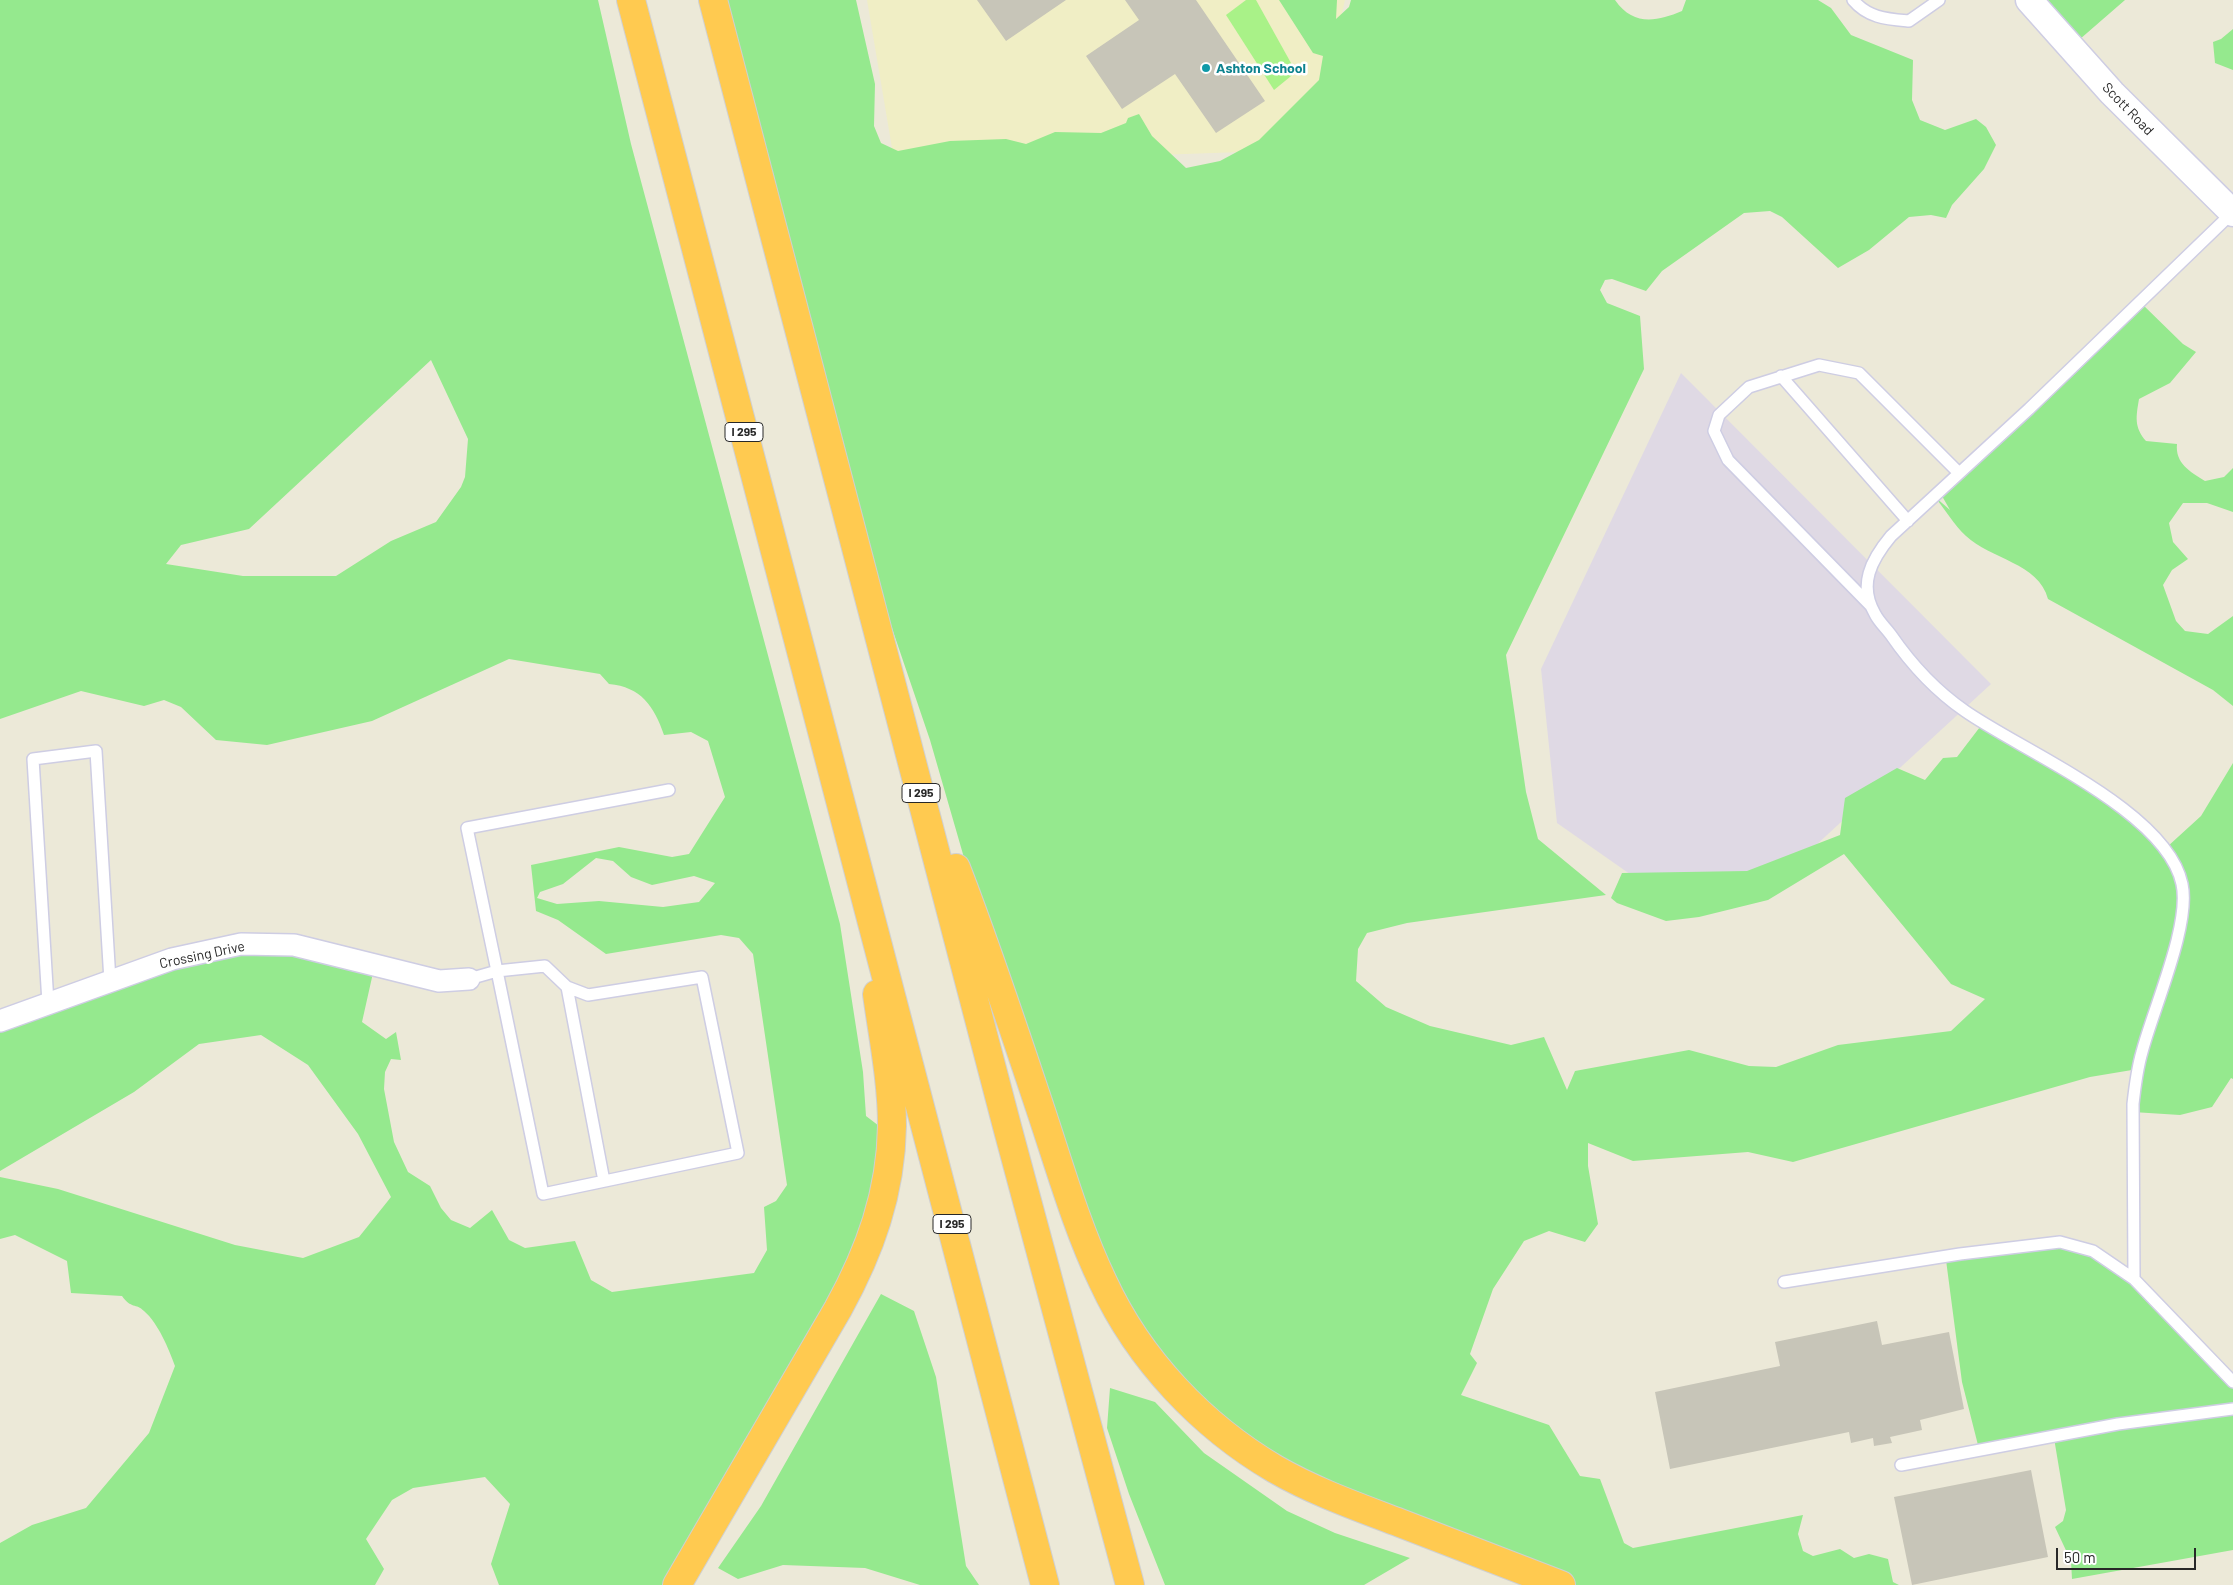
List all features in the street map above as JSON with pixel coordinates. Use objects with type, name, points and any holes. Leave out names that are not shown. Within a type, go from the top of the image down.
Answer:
[{"type":"highway","name":"I 295","points":[[631,0],[1045,1585]]},
{"type":"highway","name":"I 295","points":[[713,0],[1008,1130],[1130,1585]]},
{"type":"highway","points":[[907,739],[989,957],[1092,1258],[1116,1308],[1144,1351],[1194,1408],[1227,1437],[1275,1469],[1340,1500],[1561,1585]]},
{"type":"highway","points":[[677,1585],[850,1288],[870,1244],[884,1202],[891,1152],[890,1096],[858,864]]},
{"type":"street","name":"Scott Road","points":[[2029,0],[2112,93],[2233,213]]},
{"type":"street","name":"Crossing Drive","points":[[0,1021],[172,959],[242,944],[294,945],[440,981],[469,979]]},
{"type":"lane","points":[[1853,0],[1858,7],[1878,18],[1909,21],[1938,0]]},
{"type":"lane","points":[[1871,606],[1866,586],[1866,577],[1874,559],[1891,536],[2233,213]]},
{"type":"lane","points":[[1959,473],[1859,373],[1819,365],[1749,387],[1720,416],[1714,431],[1728,460],[1871,606],[1896,642],[1940,692],[1964,710],[2093,788],[2122,808],[2164,848],[2176,865],[2184,895],[2178,935],[2142,1051],[2136,1077],[2133,1104],[2134,1279]]},
{"type":"lane","points":[[1781,376],[1908,520]]},
{"type":"lane","points":[[48,1003],[33,759],[96,751],[110,981]]},
{"type":"lane","points":[[469,979],[497,971],[545,966],[567,987],[588,995],[702,977],[738,1154],[543,1194],[497,971],[467,828],[669,790]]},
{"type":"lane","points":[[567,987],[604,1181]]},
{"type":"lane","points":[[1784,1282],[1960,1254],[2060,1242],[2093,1251],[2134,1279],[2233,1382]]},
{"type":"lane","points":[[1901,1465],[2118,1424],[2233,1409]]},
{"type":"shaded area","points":[[867,0],[1345,0],[1334,48],[1314,94],[1270,151],[1071,158],[893,154]]},
{"type":"shaded area","points":[[1681,373],[1991,684],[1802,858],[1667,900],[1557,823],[1541,669]]},
{"type":"green space","points":[[0,0],[598,0],[631,144],[840,924],[863,1072],[866,1116],[896,1139],[888,1205],[681,1585],[499,1585],[491,1564],[510,1504],[485,1477],[413,1488],[392,1500],[366,1539],[384,1569],[375,1585],[0,1585],[0,1543],[32,1525],[86,1508],[149,1433],[175,1366],[158,1329],[149,1316],[141,1309],[128,1303],[122,1296],[71,1293],[67,1261],[15,1235],[0,1239],[0,1177],[58,1189],[235,1245],[303,1258],[359,1237],[391,1197],[358,1134],[308,1065],[261,1035],[199,1044],[134,1092],[0,1171],[0,1016],[197,945],[375,964],[362,1022],[386,1039],[396,1032],[401,1060],[391,1059],[385,1072],[384,1089],[394,1142],[408,1172],[430,1186],[441,1208],[451,1220],[470,1228],[492,1210],[509,1240],[525,1248],[575,1241],[591,1280],[612,1292],[754,1273],[767,1250],[764,1207],[776,1201],[787,1185],[753,954],[739,938],[721,935],[606,954],[558,920],[536,911],[531,865],[619,847],[672,857],[689,854],[725,797],[708,741],[691,732],[664,735],[656,715],[645,700],[630,689],[609,684],[600,674],[509,659],[372,721],[267,745],[216,740],[181,707],[164,700],[144,706],[81,691],[0,719]],"holes":[[[431,360],[468,439],[465,477],[461,487],[436,522],[391,541],[336,576],[243,576],[166,564],[181,545],[249,529]],[[596,858],[613,861],[631,877],[652,885],[694,876],[715,883],[699,902],[663,907],[599,901],[557,904],[537,898],[540,892],[563,884]]]},
{"type":"green space","points":[[717,0],[856,0],[875,84],[874,126],[881,143],[898,151],[950,141],[1006,139],[1026,144],[1055,132],[1101,133],[1126,123],[1128,118],[1139,114],[1152,136],[1186,168],[1220,161],[1259,140],[1319,80],[1323,56],[1313,53],[1279,0],[1337,0],[1336,19],[1349,7],[1351,0],[1615,0],[1629,14],[1637,18],[1654,19],[1663,18],[1682,11],[1686,0],[1818,0],[1831,8],[1851,35],[1913,60],[1912,100],[1920,120],[1945,130],[1976,119],[1986,127],[1996,145],[1984,169],[1952,205],[1946,218],[1931,215],[1909,217],[1869,250],[1838,268],[1782,217],[1770,211],[1744,213],[1662,271],[1646,291],[1612,279],[1605,280],[1600,290],[1607,303],[1640,316],[1644,369],[1506,655],[1526,792],[1538,839],[1606,895],[1407,923],[1367,933],[1358,949],[1356,981],[1386,1007],[1430,1026],[1511,1045],[1544,1037],[1567,1090],[1575,1071],[1689,1050],[1749,1066],[1776,1067],[1838,1045],[1951,1031],[1985,999],[1951,984],[1844,854],[1768,900],[1699,917],[1666,921],[1617,903],[1611,898],[1622,873],[1747,871],[1840,835],[1845,798],[1897,768],[1925,780],[1943,758],[1957,757],[1983,723],[2089,788],[2167,847],[2201,816],[2233,763],[2233,1079],[2231,1078],[2212,1107],[2180,1115],[2133,1112],[2132,1070],[2090,1077],[1793,1162],[1748,1152],[1633,1161],[1588,1143],[1588,1166],[1598,1224],[1585,1242],[1549,1231],[1524,1241],[1493,1289],[1470,1354],[1477,1363],[1461,1395],[1549,1425],[1580,1476],[1600,1479],[1624,1543],[1633,1548],[1803,1515],[1798,1534],[1803,1551],[1813,1556],[1840,1549],[1854,1558],[1869,1554],[1888,1559],[1893,1582],[1899,1585],[1558,1585],[1264,1464],[1132,1330],[993,958],[930,740],[862,540]]},
{"type":"green space","points":[[1246,0],[1256,0],[1296,72],[1274,90],[1226,15]]},
{"type":"green space","points":[[2027,0],[2125,0],[2072,46]]},
{"type":"green space","points":[[2233,29],[2233,70],[2215,63],[2213,42],[2221,39]]},
{"type":"green space","points":[[2140,302],[2183,344],[2196,352],[2170,383],[2139,399],[2137,422],[2139,431],[2146,441],[2177,444],[2178,457],[2181,462],[2205,481],[2224,477],[2233,468],[2233,512],[2207,503],[2183,503],[2169,523],[2173,542],[2188,559],[2172,570],[2163,585],[2176,621],[2185,631],[2208,634],[2233,616],[2233,706],[2213,690],[2048,599],[2043,587],[2035,577],[2024,569],[1976,544],[1966,536],[1934,496],[1950,510],[1942,496]]},
{"type":"green space","points":[[2055,1241],[2092,1251],[2129,1275],[2233,1384],[2233,1550],[2072,1579],[2071,1561],[2055,1527],[2063,1521],[2066,1510],[2054,1438],[1979,1449],[1962,1382],[1946,1260]]},
{"type":"green space","points":[[881,1294],[914,1311],[936,1377],[966,1566],[979,1585],[920,1585],[865,1568],[783,1565],[738,1579],[718,1568],[761,1506]]},
{"type":"green space","points":[[1110,1388],[1155,1402],[1204,1453],[1287,1511],[1335,1533],[1410,1558],[1364,1585],[1165,1585],[1129,1494],[1107,1428]]},
{"type":"building","points":[[977,0],[1066,0],[1006,41]]},
{"type":"building","name":"Ashton School","points":[[1125,0],[1196,0],[1265,101],[1216,133],[1175,74],[1122,109],[1086,56],[1139,20]]},
{"type":"building","points":[[1877,1321],[1882,1345],[1949,1332],[1964,1409],[1920,1420],[1922,1430],[1890,1437],[1892,1443],[1874,1446],[1873,1438],[1851,1443],[1849,1432],[1670,1469],[1655,1392],[1780,1366],[1775,1342]]},
{"type":"building","points":[[2031,1470],[2048,1557],[1912,1585],[1894,1497]]},
{"type":"place","name":"Ashton School","points":[[1206,68]]}]
